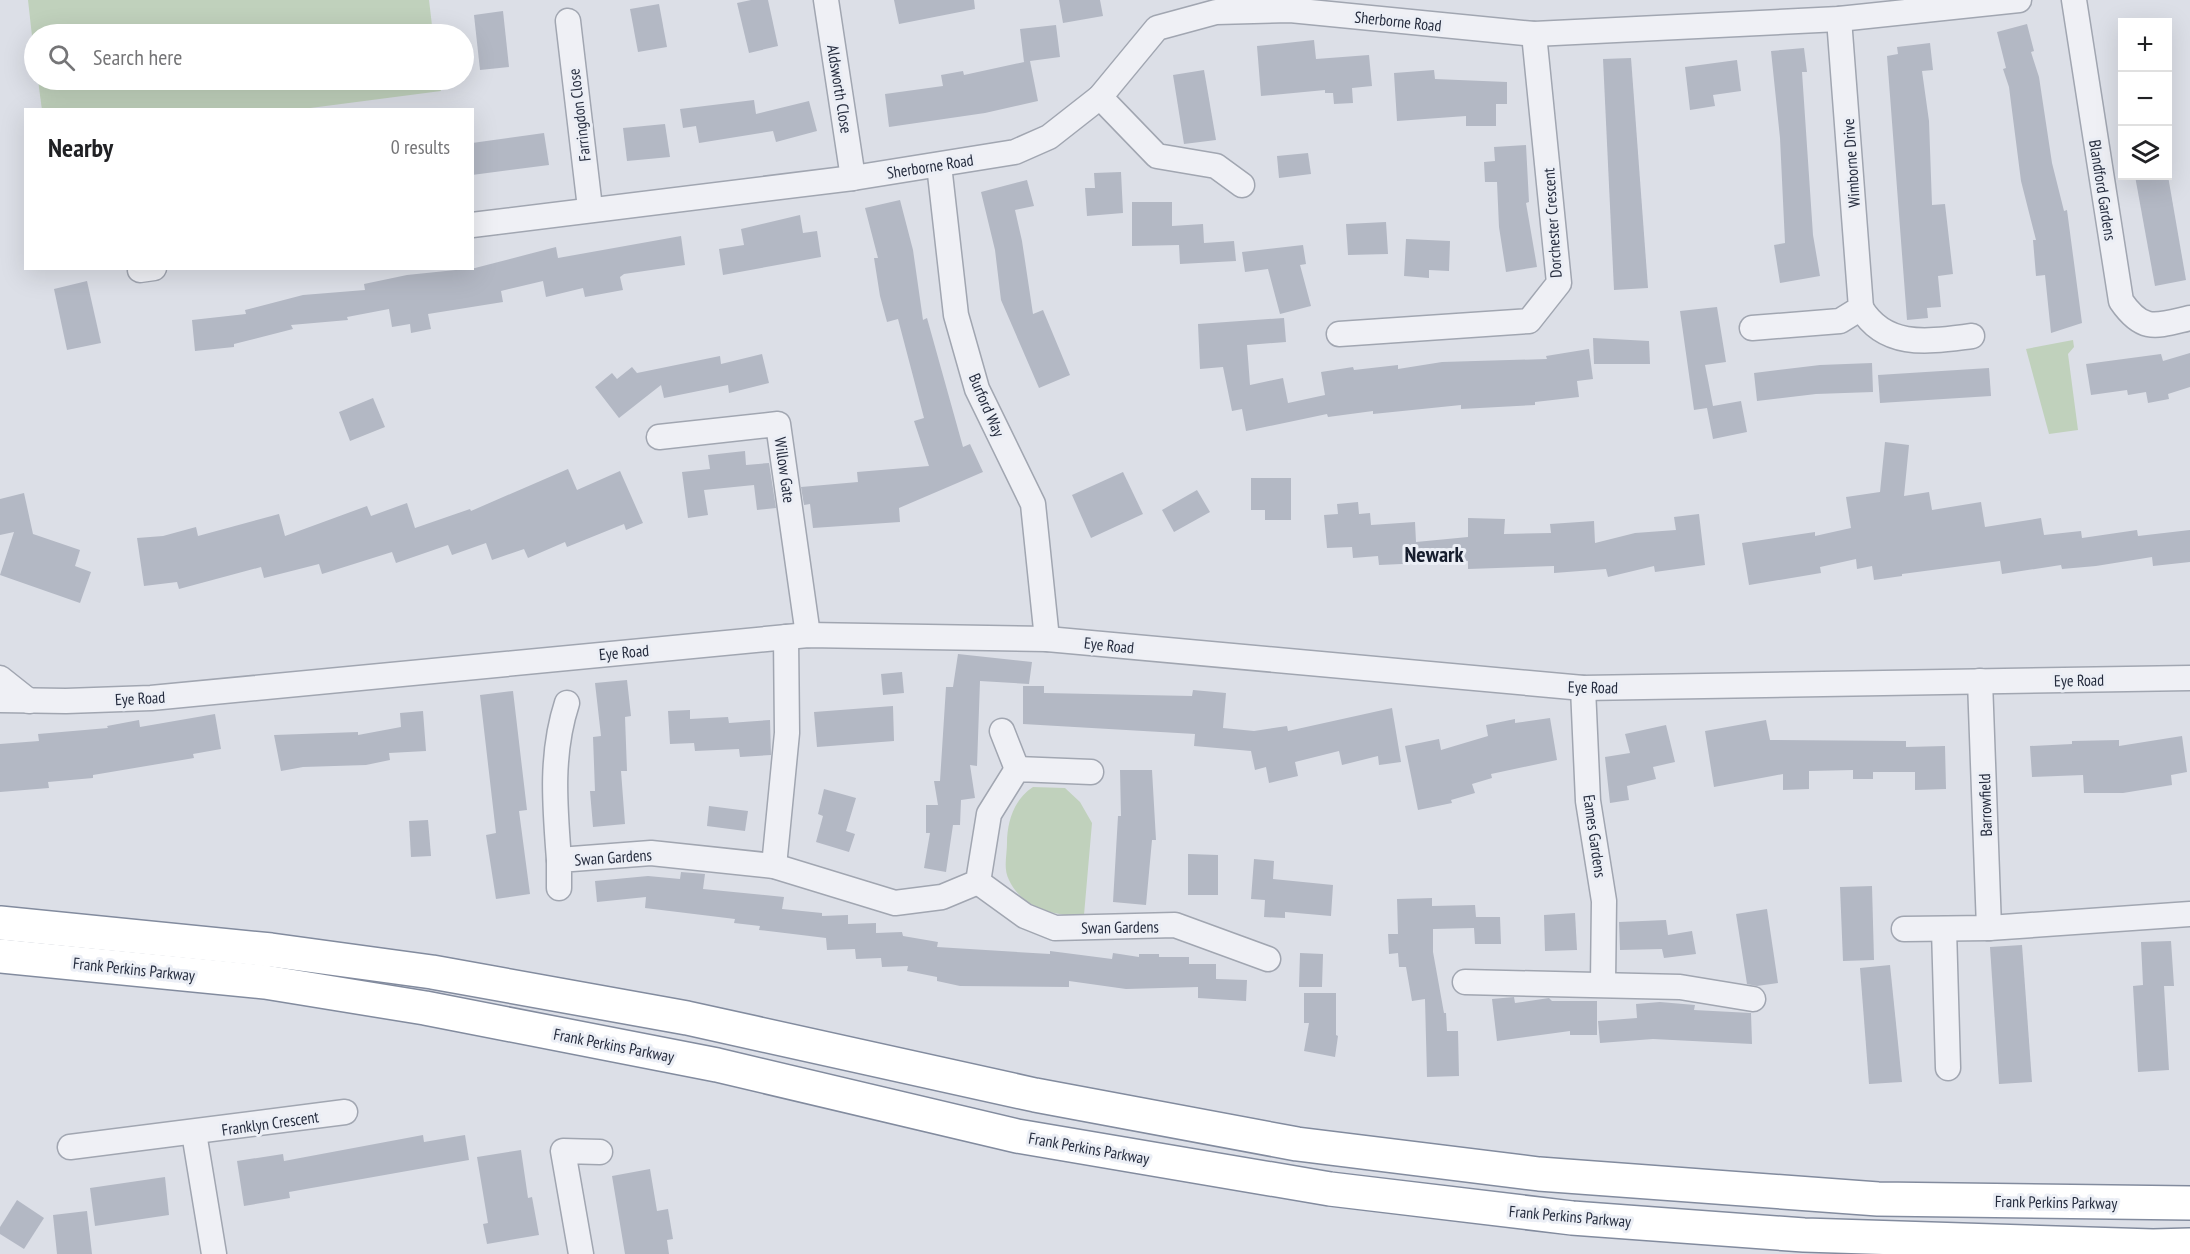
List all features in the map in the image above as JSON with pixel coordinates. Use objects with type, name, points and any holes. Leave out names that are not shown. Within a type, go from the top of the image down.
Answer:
[{"type":"highway","name":"Frank Perkins Parkway","points":[[0,923],[271,950],[432,972],[687,1018],[1035,1095],[1308,1146],[1539,1174],[1878,1199],[2190,1203]]},
{"type":"highway","name":"Frank Perkins Parkway","points":[[0,956],[265,982],[424,1008],[717,1065],[1017,1136],[1330,1189],[1572,1218],[1804,1235],[2153,1246],[2190,1245]]},
{"type":"street","name":"Aldsworth Close","points":[[826,0],[853,178]]},
{"type":"street","name":"Sherborne Road","points":[[474,225],[590,208],[853,178],[1015,152],[1049,137],[1100,97],[1157,28],[1216,12],[1290,10],[1534,34],[1839,18],[2019,0]]},
{"type":"street","name":"Blandford Gardens","points":[[2074,0],[2121,301],[2132,317],[2154,326],[2190,318]]},
{"type":"street","name":"Wimborne Drive","points":[[1839,18],[1861,308]]},
{"type":"street","name":"Farringdon Close","points":[[568,21],[590,208]]},
{"type":"street","name":"Dorchester Crescent","points":[[1339,334],[1529,321],[1559,283],[1534,34]]},
{"type":"street","points":[[1100,97],[1157,156],[1216,166],[1242,185]]},
{"type":"street","name":"Burford Way","points":[[939,165],[956,315],[976,388],[1033,504],[1047,639]]},
{"type":"street","points":[[1752,328],[1840,321],[1861,308],[1869,321],[1894,338],[1918,343],[1972,336]]},
{"type":"street","name":"Willow Gate","points":[[659,437],[778,424],[797,636]]},
{"type":"street","points":[[774,866],[797,636]]},
{"type":"street","name":"Eye Road","points":[[0,700],[151,698],[797,636],[1047,639],[1583,688],[2190,678]]},
{"type":"street","points":[[0,678],[29,701]]},
{"type":"street","name":"Barrowfield","points":[[1980,681],[1989,928]]},
{"type":"street","name":"Eames Gardens","points":[[1583,688],[1588,801],[1604,901],[1603,983]]},
{"type":"street","name":"Eye Road","points":[[0,711],[29,701]]},
{"type":"street","name":"Swan Gardens","points":[[559,888],[554,790],[557,745],[567,703]]},
{"type":"street","points":[[1002,731],[1017,769]]},
{"type":"street","points":[[1017,769],[1090,772]]},
{"type":"street","points":[[978,882],[989,814],[1017,769]]},
{"type":"street","name":"Swan Gardens","points":[[559,860],[651,853],[774,866],[895,903],[942,897],[978,882],[1025,916],[1055,928],[1175,925],[1268,959]]},
{"type":"street","points":[[1904,929],[1989,928],[2190,914]]},
{"type":"street","points":[[1944,929],[1948,1068]]},
{"type":"street","points":[[1465,982],[1603,983],[1680,987],[1753,999]]},
{"type":"street","name":"Franklyn Crescent","points":[[69,1148],[345,1112]]},
{"type":"street","points":[[194,1133],[214,1254]]},
{"type":"street","points":[[580,1254],[563,1151],[600,1152]]},
{"type":"green space","points":[[28,0],[429,0],[432,24],[31,24]]},
{"type":"green space","points":[[39,90],[441,91],[310,108],[42,108]]},
{"type":"green space","points":[[2073,340],[2074,347],[2068,354],[2078,430],[2049,434],[2026,349]]},
{"type":"green space","points":[[1033,787],[1065,788],[1080,802],[1092,823],[1084,915],[1051,912],[1031,904],[1015,890],[1007,876],[1007,835],[1010,819],[1016,804]]},
{"type":"building","points":[[768,0],[778,46],[749,53],[737,3]]},
{"type":"building","points":[[894,0],[974,0],[975,9],[899,24]]},
{"type":"building","points":[[1059,0],[1100,0],[1103,16],[1063,23]]},
{"type":"building","points":[[659,4],[667,47],[638,52],[630,9]]},
{"type":"building","points":[[503,11],[509,67],[480,70],[474,15]]},
{"type":"building","points":[[2027,24],[2034,51],[2031,52],[2039,77],[2052,163],[2064,211],[2067,210],[2082,323],[2051,333],[2045,275],[2036,276],[2033,240],[2036,240],[2021,181],[2009,87],[2003,69],[2006,68],[1997,32]]},
{"type":"building","points":[[1056,25],[1060,57],[1030,61],[1038,101],[985,113],[889,127],[885,94],[943,86],[941,75],[963,71],[964,75],[1029,61],[1024,62],[1020,29]]},
{"type":"building","points":[[1314,40],[1316,59],[1369,55],[1372,86],[1352,88],[1353,103],[1334,104],[1333,93],[1325,93],[1325,90],[1261,96],[1257,46]]},
{"type":"building","points":[[1930,43],[1933,70],[1922,71],[1929,121],[1932,205],[1945,204],[1953,274],[1938,276],[1941,307],[1927,308],[1928,318],[1907,320],[1887,56],[1898,54],[1897,47]]},
{"type":"building","points":[[1804,48],[1807,72],[1802,72],[1813,235],[1820,276],[1780,283],[1774,245],[1785,243],[1780,138],[1771,51]]},
{"type":"building","points":[[1631,58],[1648,288],[1614,290],[1603,59]]},
{"type":"building","points":[[1737,60],[1741,91],[1713,95],[1715,106],[1690,110],[1685,67]]},
{"type":"building","points":[[1204,70],[1216,140],[1184,144],[1173,75]]},
{"type":"building","points":[[1434,70],[1435,79],[1507,82],[1507,104],[1496,104],[1496,126],[1466,126],[1466,116],[1397,121],[1394,73]]},
{"type":"building","points":[[754,100],[756,114],[809,101],[817,131],[776,142],[773,131],[699,143],[696,126],[683,128],[680,109]]},
{"type":"building","points":[[665,124],[670,157],[627,161],[623,128]]},
{"type":"building","points":[[544,133],[549,165],[474,175],[474,143]]},
{"type":"building","points":[[1526,145],[1529,202],[1526,203],[1537,267],[1506,272],[1499,227],[1497,182],[1485,182],[1484,162],[1495,161],[1494,147]]},
{"type":"building","points":[[1308,153],[1311,174],[1279,178],[1277,156]]},
{"type":"building","points":[[1121,172],[1123,213],[1087,216],[1085,188],[1095,188],[1094,173]]},
{"type":"building","points":[[1027,180],[1034,206],[1015,210],[1033,314],[1043,310],[1070,375],[1039,388],[1001,300],[995,250],[981,192]]},
{"type":"building","points":[[2136,180],[2169,180],[2186,280],[2155,286]]},
{"type":"building","points":[[900,200],[913,250],[923,320],[927,318],[963,447],[970,444],[983,472],[899,508],[900,522],[813,528],[810,504],[804,505],[801,487],[858,482],[857,472],[929,466],[914,421],[924,418],[898,319],[887,322],[874,258],[878,258],[865,208]]},
{"type":"building","points":[[1132,202],[1172,202],[1172,226],[1203,224],[1204,243],[1234,241],[1236,261],[1180,264],[1179,245],[1132,246]]},
{"type":"building","points":[[800,215],[803,233],[817,231],[821,257],[723,275],[719,249],[744,245],[741,229]]},
{"type":"building","points":[[1386,222],[1388,254],[1348,255],[1346,224]]},
{"type":"building","points":[[681,236],[685,265],[624,274],[620,277],[623,290],[585,297],[583,288],[546,297],[543,281],[501,291],[503,302],[428,314],[431,329],[411,333],[410,324],[392,327],[389,309],[347,317],[348,320],[291,325],[293,329],[234,344],[234,347],[195,351],[192,320],[246,314],[245,310],[303,295],[365,290],[364,284],[407,275],[474,270],[474,268],[556,247],[558,258]]},
{"type":"building","points":[[1406,239],[1450,241],[1449,271],[1429,270],[1429,278],[1404,276]]},
{"type":"building","points":[[1303,245],[1306,264],[1300,265],[1311,306],[1280,314],[1268,269],[1245,272],[1242,252]]},
{"type":"building","points":[[87,281],[101,343],[67,350],[54,289]]},
{"type":"building","points":[[1717,307],[1726,362],[1705,365],[1713,406],[1741,401],[1747,432],[1713,439],[1707,408],[1694,410],[1680,311]]},
{"type":"building","points":[[1284,318],[1286,342],[1247,345],[1250,385],[1283,378],[1288,403],[1325,395],[1321,372],[1353,367],[1354,370],[1398,365],[1398,369],[1442,362],[1547,359],[1546,356],[1589,349],[1593,379],[1577,381],[1579,397],[1535,402],[1535,405],[1461,409],[1461,405],[1373,414],[1373,411],[1328,417],[1327,414],[1246,431],[1242,409],[1232,411],[1223,367],[1200,369],[1198,324]]},
{"type":"building","points":[[1593,338],[1649,341],[1650,364],[1594,364]]},
{"type":"building","points":[[2190,353],[2190,387],[2168,394],[2169,399],[2148,403],[2146,392],[2128,395],[2127,390],[2091,395],[2086,364],[2161,354],[2163,361]]},
{"type":"building","points":[[762,354],[769,383],[729,393],[728,385],[664,398],[661,385],[619,418],[595,387],[612,373],[617,379],[632,367],[637,373],[720,356],[721,364]]},
{"type":"building","points":[[1872,363],[1873,392],[1816,394],[1757,401],[1754,373],[1820,365]]},
{"type":"building","points":[[1989,368],[1991,396],[1880,403],[1878,375]]},
{"type":"building","points":[[373,398],[385,427],[350,441],[339,412]]},
{"type":"building","points":[[1885,442],[1909,445],[1904,496],[1929,492],[1932,510],[1981,502],[1985,527],[2041,518],[2044,535],[2081,531],[2082,538],[2137,530],[2138,536],[2190,530],[2190,562],[2153,566],[2152,557],[2096,566],[2062,569],[2061,565],[2002,574],[2000,561],[1874,580],[1872,566],[1857,569],[1856,559],[1820,567],[1821,573],[1749,585],[1742,543],[1815,532],[1815,536],[1851,528],[1846,497],[1880,492]]},
{"type":"building","points":[[745,451],[746,465],[769,463],[776,508],[757,510],[754,485],[704,490],[708,515],[688,518],[682,472],[710,469],[708,455]]},
{"type":"building","points":[[568,469],[577,490],[620,471],[643,523],[626,530],[624,524],[567,547],[565,542],[528,558],[524,549],[492,560],[486,543],[452,555],[448,545],[396,563],[392,552],[322,574],[319,564],[264,578],[261,567],[179,589],[177,582],[144,586],[137,538],[163,536],[196,527],[198,536],[279,514],[285,536],[367,506],[371,516],[407,503],[415,528],[470,509],[471,511]]},
{"type":"building","points":[[1123,472],[1143,514],[1091,538],[1072,495]]},
{"type":"building","points":[[1251,478],[1291,478],[1291,520],[1265,520],[1265,510],[1251,510]]},
{"type":"building","points":[[1197,490],[1210,512],[1174,532],[1162,510]]},
{"type":"building","points":[[24,493],[33,534],[80,550],[75,566],[91,572],[80,603],[0,575],[14,532],[0,535],[0,499]]},
{"type":"building","points":[[1358,502],[1359,514],[1370,513],[1371,525],[1415,522],[1416,542],[1468,537],[1468,518],[1505,519],[1504,534],[1551,533],[1550,524],[1594,521],[1595,543],[1635,533],[1676,530],[1674,517],[1699,514],[1705,565],[1655,572],[1654,566],[1608,577],[1606,569],[1554,573],[1554,566],[1468,569],[1468,561],[1379,565],[1378,556],[1353,558],[1352,547],[1327,548],[1324,515],[1338,514],[1337,504]]},
{"type":"building","points":[[958,654],[1032,662],[1029,684],[980,681],[977,766],[970,765],[975,798],[961,800],[960,825],[953,825],[946,872],[924,868],[930,833],[926,833],[926,805],[938,805],[934,781],[940,781],[946,687],[953,687]]},
{"type":"building","points":[[902,672],[904,693],[883,695],[881,674]]},
{"type":"building","points":[[627,680],[631,716],[625,717],[627,771],[621,771],[625,824],[593,827],[590,791],[595,791],[593,737],[601,736],[595,683]]},
{"type":"building","points":[[1023,686],[1044,686],[1044,693],[1192,696],[1193,690],[1226,693],[1223,728],[1254,731],[1287,726],[1288,731],[1392,708],[1401,762],[1379,765],[1378,756],[1342,765],[1339,751],[1295,762],[1298,776],[1269,783],[1266,767],[1255,770],[1251,751],[1194,746],[1195,734],[1023,724]]},
{"type":"building","points":[[513,691],[527,810],[519,811],[530,894],[496,899],[486,835],[496,833],[480,695]]},
{"type":"building","points":[[893,706],[894,741],[817,747],[814,712]]},
{"type":"building","points":[[690,710],[690,719],[728,717],[729,723],[770,720],[771,755],[740,757],[739,749],[695,751],[694,743],[670,744],[668,711]]},
{"type":"building","points":[[423,711],[426,751],[389,753],[390,760],[366,765],[303,767],[281,771],[274,735],[358,732],[358,735],[401,727],[400,713]]},
{"type":"building","points":[[215,714],[221,749],[193,754],[194,758],[93,775],[93,778],[48,782],[49,788],[0,792],[0,744],[39,741],[38,734],[108,728],[107,726],[139,720],[140,727]]},
{"type":"building","points":[[1550,718],[1557,760],[1491,774],[1492,778],[1472,784],[1475,793],[1451,800],[1452,803],[1418,810],[1405,746],[1439,739],[1441,750],[1488,736],[1486,725],[1515,719],[1515,723]]},
{"type":"building","points":[[1766,720],[1770,740],[1906,741],[1906,747],[1945,746],[1946,789],[1915,790],[1915,772],[1873,772],[1873,779],[1853,779],[1853,770],[1809,771],[1809,789],[1783,790],[1783,774],[1714,787],[1705,731]]},
{"type":"building","points":[[1666,725],[1675,762],[1653,767],[1656,779],[1627,786],[1629,800],[1610,803],[1605,757],[1630,753],[1625,734]]},
{"type":"building","points":[[2182,736],[2187,772],[2171,775],[2172,785],[2123,793],[2084,793],[2083,775],[2032,777],[2030,746],[2072,744],[2072,741],[2119,740],[2119,746]]},
{"type":"building","points":[[1120,770],[1152,770],[1156,840],[1152,840],[1146,905],[1113,902],[1118,816],[1121,816]]},
{"type":"building","points":[[824,789],[856,798],[846,831],[855,834],[849,852],[816,842],[823,816],[818,814]]},
{"type":"building","points":[[709,806],[748,811],[745,831],[707,826]]},
{"type":"building","points":[[428,820],[431,856],[411,857],[409,821]]},
{"type":"building","points":[[1188,854],[1218,855],[1218,895],[1188,895]]},
{"type":"building","points":[[1254,859],[1274,861],[1273,879],[1333,885],[1331,916],[1285,912],[1285,918],[1264,917],[1265,900],[1251,899]]},
{"type":"building","points":[[681,872],[705,874],[703,889],[784,897],[782,909],[822,913],[822,916],[848,915],[848,924],[876,923],[876,933],[902,932],[903,936],[938,942],[937,947],[1050,954],[1050,951],[1112,959],[1113,953],[1139,957],[1139,954],[1159,954],[1159,957],[1189,957],[1189,964],[1216,964],[1216,979],[1247,980],[1246,1001],[1198,998],[1198,987],[1126,989],[1069,981],[1069,987],[960,986],[937,981],[937,977],[907,971],[908,966],[882,967],[881,958],[856,959],[855,949],[827,950],[826,938],[759,930],[760,926],[734,923],[735,919],[645,908],[646,897],[597,902],[595,881],[648,876],[680,879]]},
{"type":"building","points":[[1872,886],[1874,960],[1843,961],[1840,887]]},
{"type":"building","points":[[1432,898],[1432,906],[1475,905],[1476,917],[1500,917],[1501,944],[1475,944],[1474,928],[1433,929],[1433,952],[1444,1013],[1446,1013],[1447,1031],[1458,1031],[1459,1076],[1427,1077],[1425,999],[1412,1001],[1406,967],[1399,967],[1398,953],[1389,954],[1388,934],[1398,934],[1397,899]]},
{"type":"building","points":[[1767,909],[1778,983],[1757,986],[1747,984],[1736,914]]},
{"type":"building","points":[[1575,913],[1577,950],[1545,951],[1544,915]]},
{"type":"building","points":[[1666,920],[1668,935],[1692,931],[1696,954],[1664,958],[1662,949],[1620,950],[1619,922]]},
{"type":"building","points":[[2171,941],[2174,986],[2164,986],[2169,1070],[2138,1072],[2133,986],[2143,985],[2141,942]]},
{"type":"building","points":[[2022,945],[2032,1082],[1999,1084],[1990,947]]},
{"type":"building","points":[[1300,953],[1323,954],[1322,987],[1299,987]]},
{"type":"building","points":[[1890,965],[1902,1082],[1869,1084],[1860,968]]},
{"type":"building","points":[[1304,993],[1336,993],[1336,1035],[1338,1036],[1335,1057],[1304,1051],[1309,1023],[1304,1023]]},
{"type":"building","points":[[1514,997],[1515,1003],[1549,998],[1552,1001],[1597,1001],[1597,1035],[1570,1035],[1570,1031],[1497,1041],[1492,999]]},
{"type":"building","points":[[1660,1002],[1695,1005],[1694,1010],[1751,1013],[1752,1044],[1653,1039],[1600,1043],[1598,1021],[1637,1018],[1636,1004]]},
{"type":"building","points":[[423,1135],[424,1142],[465,1135],[469,1160],[289,1192],[290,1198],[244,1206],[237,1161],[283,1154],[284,1161]]},
{"type":"building","points":[[521,1150],[528,1198],[532,1197],[539,1235],[487,1244],[483,1224],[488,1223],[477,1157]]},
{"type":"building","points":[[650,1169],[657,1211],[668,1209],[673,1239],[667,1240],[669,1254],[625,1254],[612,1176]]},
{"type":"building","points":[[165,1177],[169,1215],[95,1226],[90,1188]]},
{"type":"building","points":[[17,1200],[44,1218],[24,1249],[0,1234],[0,1227]]},
{"type":"building","points":[[87,1211],[92,1254],[57,1254],[53,1215]]},
{"type":"district","name":"Newark","points":[[1434,554]]}]
